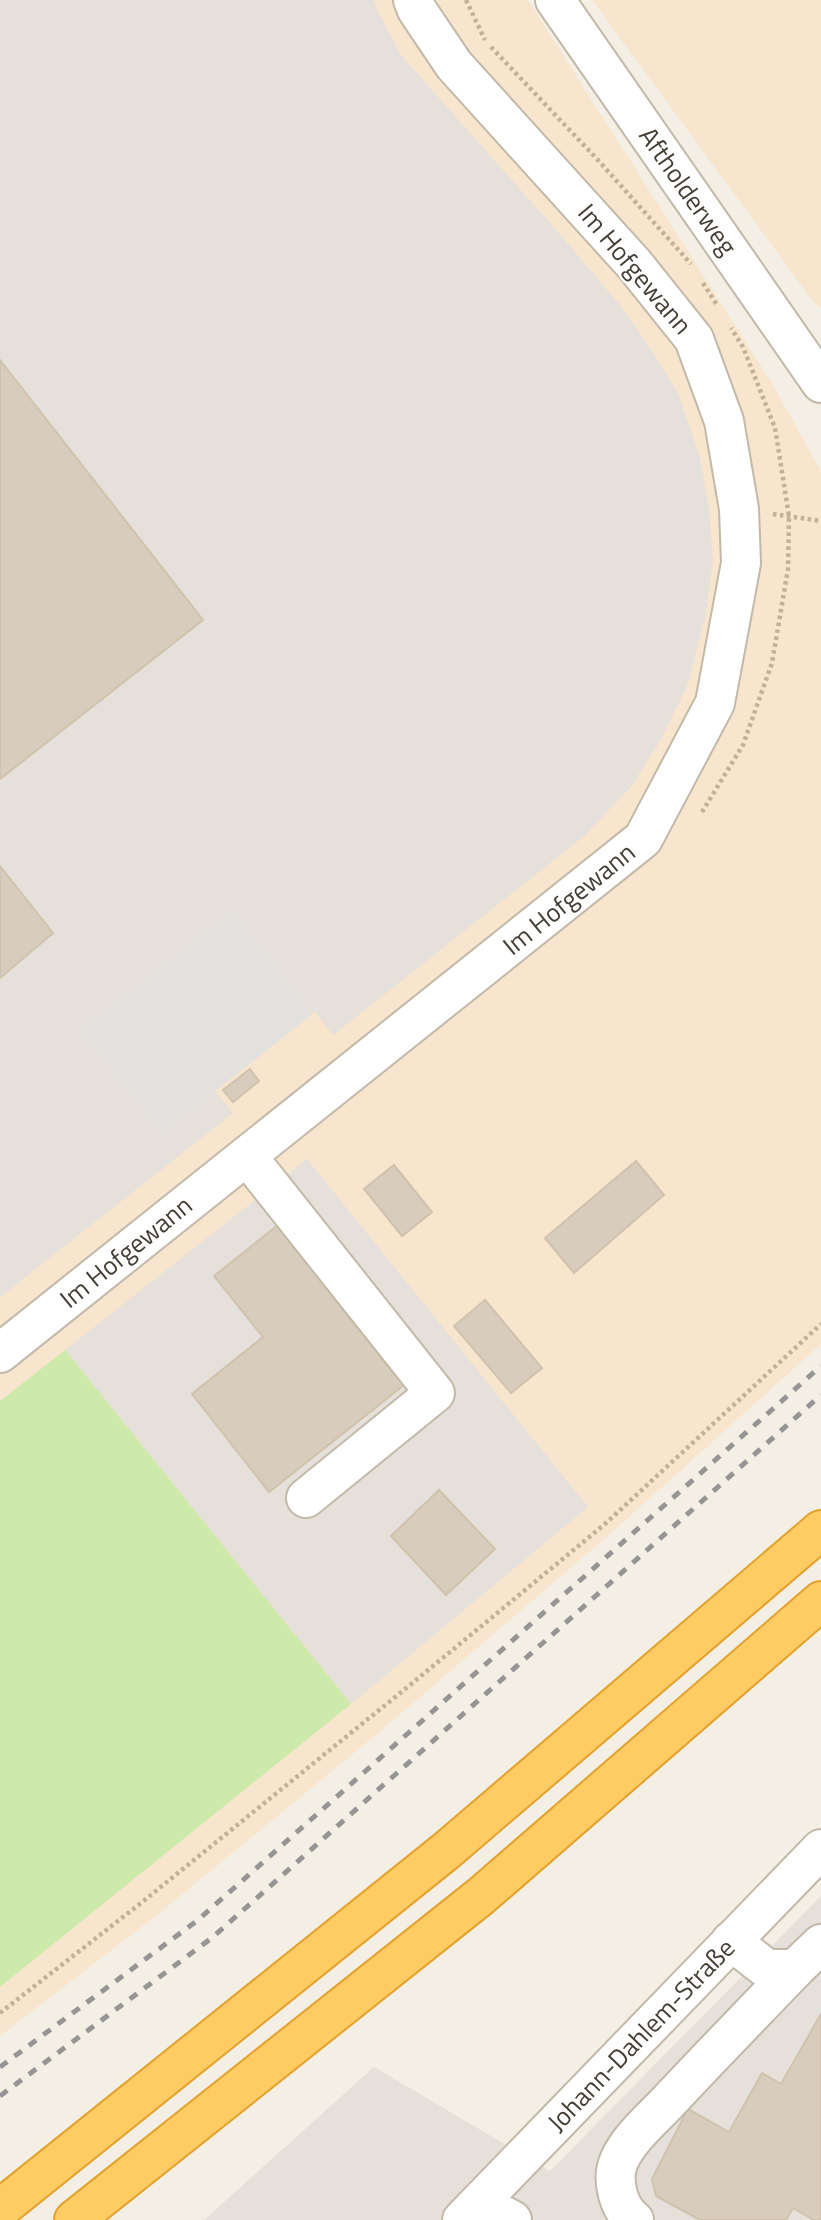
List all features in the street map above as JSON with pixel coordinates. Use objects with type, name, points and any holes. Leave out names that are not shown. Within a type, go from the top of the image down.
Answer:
[{"type":"highway","points":[[0,2209],[446,1851],[821,1530]]},
{"type":"highway","points":[[74,2220],[481,1896],[821,1601]]},
{"type":"street","name":"Im Hofgewann","points":[[0,1353],[643,839],[715,703],[741,563],[739,509],[724,421],[694,339],[634,264],[454,65],[416,10],[413,0]]},
{"type":"street","name":"Aftholderweg","points":[[555,0],[821,383]]},
{"type":"street","points":[[247,1156],[435,1393],[306,1498]]},
{"type":"street","name":"Johann-Dahlem-Straße","points":[[484,2214],[732,1941],[821,1849]]},
{"type":"street","points":[[732,1941],[767,1969],[808,1956]]},
{"type":"street","points":[[634,2220],[629,2217],[619,2199],[616,2180],[619,2161],[648,2124],[808,1956]]},
{"type":"path","points":[[466,0],[485,40],[694,267]]},
{"type":"path","points":[[701,279],[722,313]]},
{"type":"path","points":[[700,815],[743,745],[772,663],[788,569],[789,516],[775,428],[743,347],[729,324]]},
{"type":"path","points":[[739,509],[821,521]]},
{"type":"path","points":[[0,2013],[411,1685],[595,1532],[821,1324]]},
{"type":"shaded area","points":[[0,0],[528,0],[773,385],[821,471],[821,1344],[610,1534],[377,1734],[157,1915],[0,2036]]},
{"type":"shaded area","points":[[0,0],[374,0],[400,54],[623,309],[678,393],[699,455],[709,508],[713,561],[705,618],[687,686],[659,743],[630,788],[583,837],[333,1035],[315,1012],[215,1091],[233,1113],[0,1297]]},
{"type":"shaded area","points":[[592,0],[821,0],[821,309],[812,300]]},
{"type":"shaded area","points":[[233,912],[312,1014],[162,1132],[82,1030]]},
{"type":"shaded area","points":[[307,1159],[588,1507],[351,1704],[65,1350]]},
{"type":"shaded area","points":[[821,1896],[821,2220],[204,2220],[374,2067],[550,2171]]},
{"type":"green space","points":[[65,1350],[351,1704],[0,1987],[0,1401]]},
{"type":"building","points":[[0,360],[203,620],[0,779]]},
{"type":"building","points":[[0,866],[53,933],[0,978]]},
{"type":"building","points":[[250,1069],[259,1081],[233,1102],[223,1090]]},
{"type":"building","points":[[636,1161],[664,1195],[574,1273],[545,1238]]},
{"type":"building","points":[[394,1165],[432,1212],[402,1236],[364,1189]]},
{"type":"building","points":[[278,1225],[404,1385],[269,1492],[192,1394],[263,1337],[214,1276]]},
{"type":"building","points":[[485,1300],[542,1368],[511,1393],[454,1326]]},
{"type":"building","points":[[439,1490],[495,1549],[446,1595],[391,1536]]},
{"type":"building","points":[[821,2014],[821,2220],[814,2220],[793,2208],[786,2220],[700,2220],[656,2196],[652,2179],[688,2109],[729,2132],[762,2073],[781,2084]]},
{"type":"railway","points":[[0,2067],[198,1920],[821,1366]]},
{"type":"railway","points":[[0,2096],[213,1937],[821,1395]]}]
